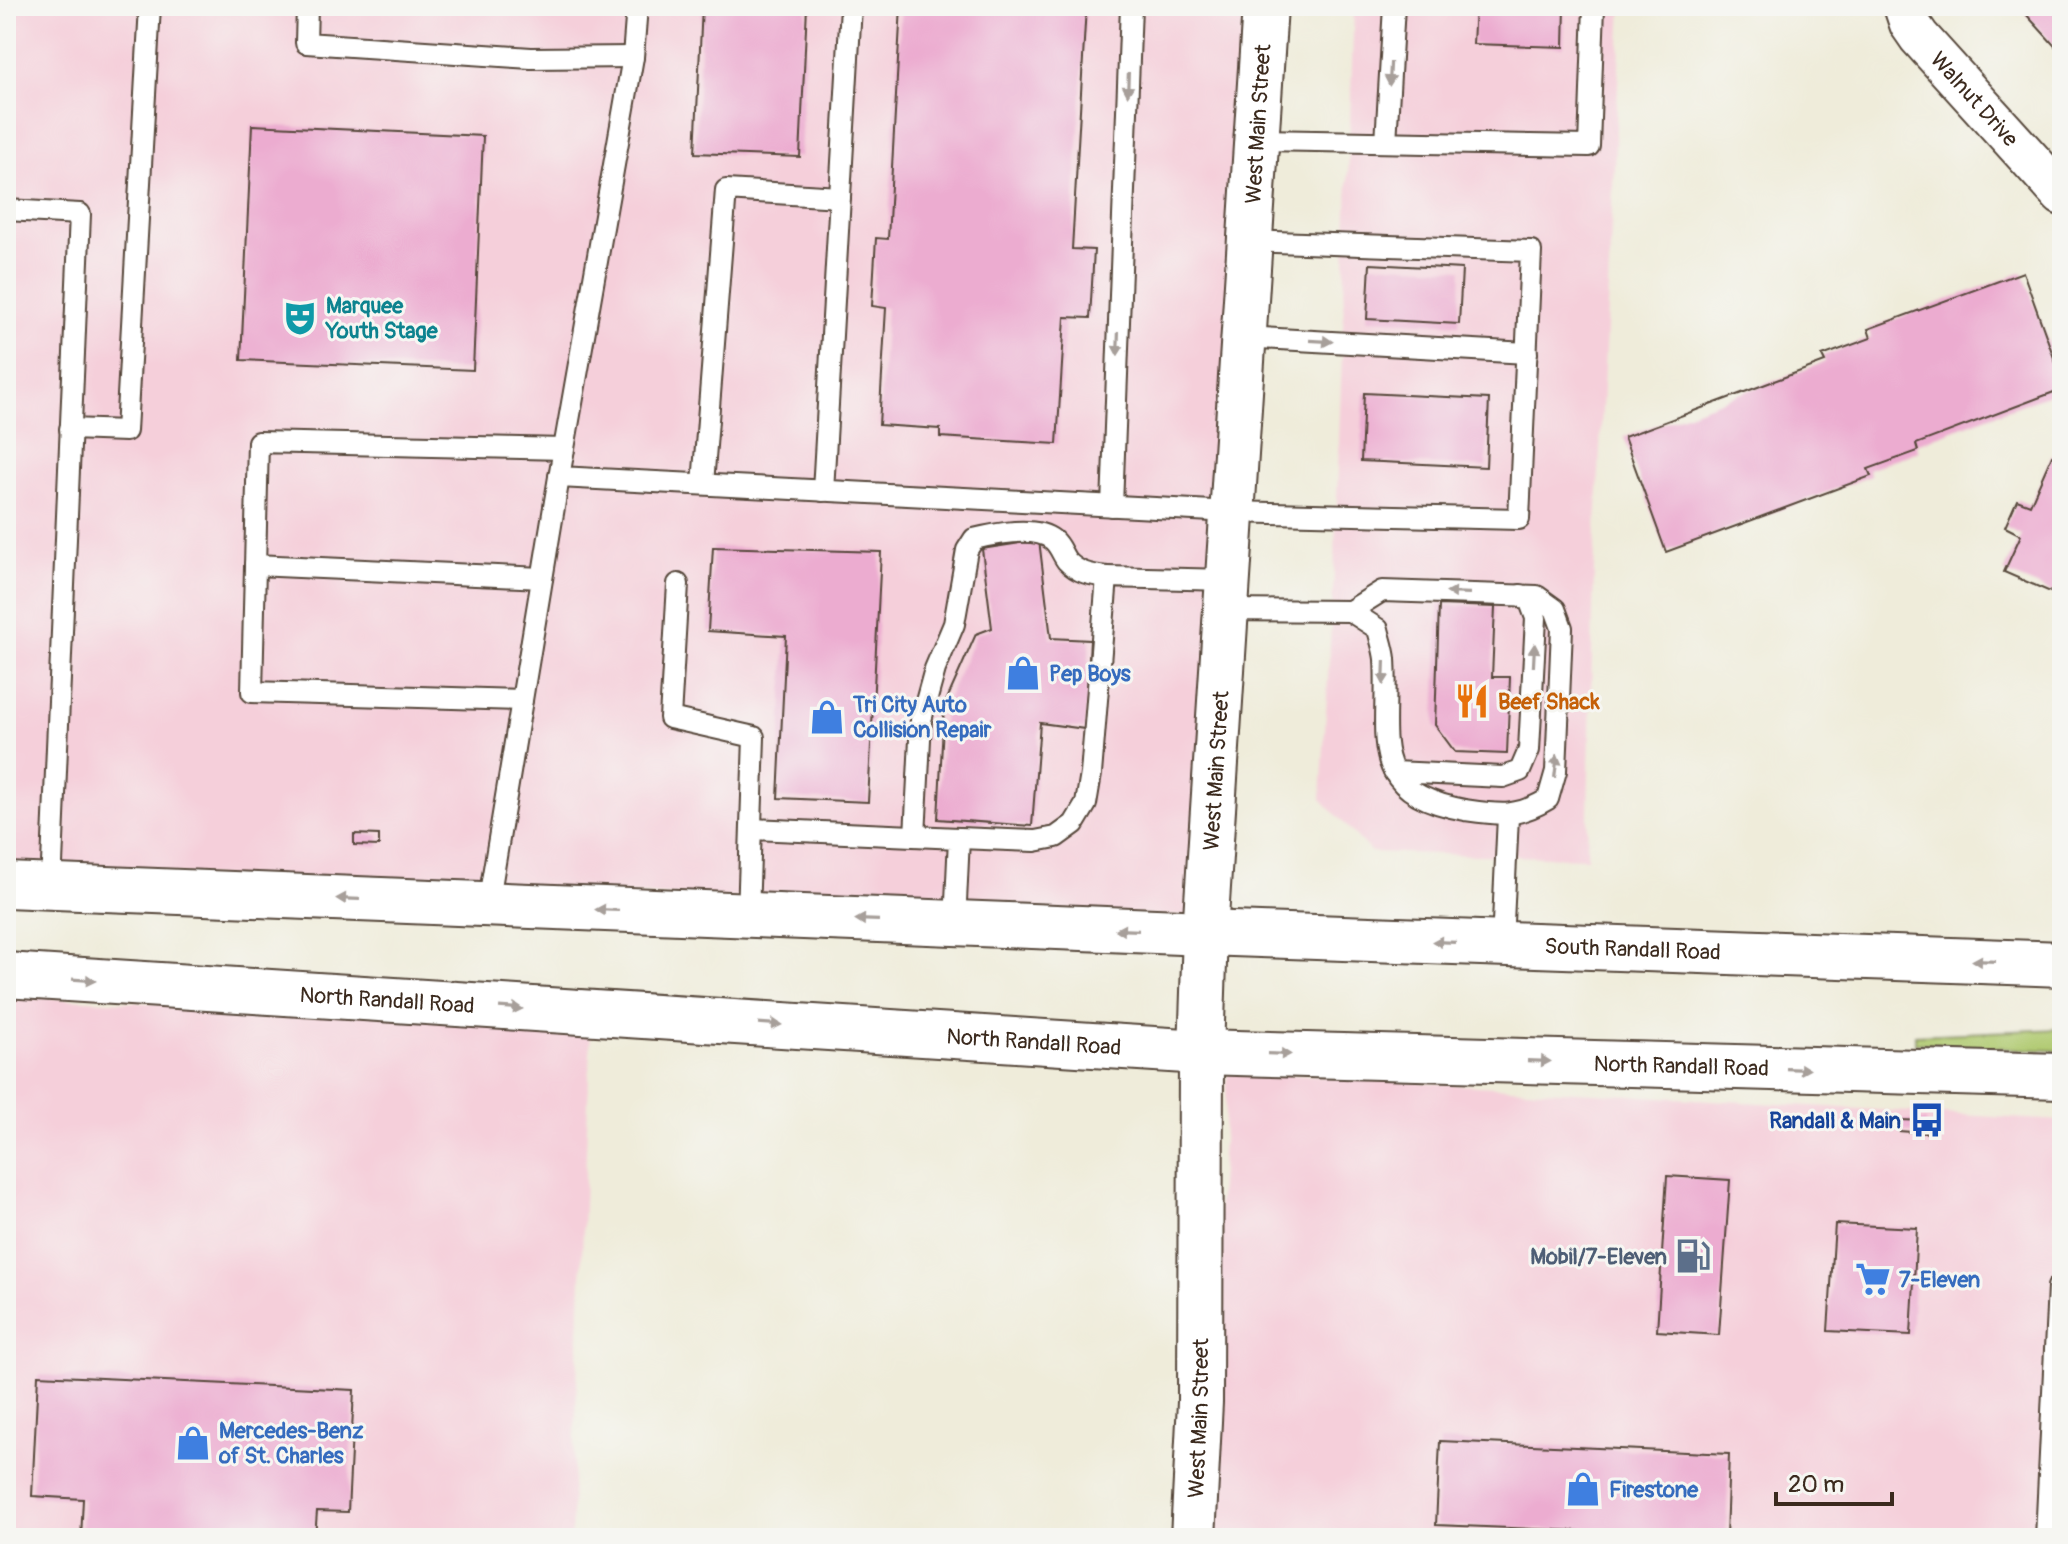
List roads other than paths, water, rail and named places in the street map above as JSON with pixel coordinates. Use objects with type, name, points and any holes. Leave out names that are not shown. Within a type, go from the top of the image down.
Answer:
[{"type":"main road","name":"West Main Street","points":[[1193,1538],[1200,1402],[1201,1052],[1205,933],[1265,6]]},
{"type":"main road","points":[[6,885],[1205,933]]},
{"type":"main road","name":"South Randall Road","points":[[1205,933],[2062,964]]},
{"type":"main road","name":"North Randall Road","points":[[6,975],[1201,1052],[2062,1076]]},
{"type":"street","name":"Walnut Drive","points":[[1911,22],[2062,195]]},
{"type":"lane","points":[[70,429],[126,431],[150,6]]},
{"type":"lane","points":[[307,6],[306,43],[531,58],[633,57]]},
{"type":"lane","points":[[488,905],[633,57],[637,6]]},
{"type":"lane","points":[[823,491],[851,6]]},
{"type":"lane","points":[[1112,506],[1131,6]]},
{"type":"lane","points":[[1386,142],[1394,6]]},
{"type":"lane","points":[[1256,140],[1589,146],[1594,6]]},
{"type":"lane","points":[[703,484],[726,190],[840,197]]},
{"type":"lane","points":[[6,210],[80,214],[51,887]]},
{"type":"lane","points":[[559,477],[1232,512],[1519,519],[1531,251],[1250,241]]},
{"type":"lane","points":[[1243,337],[1527,353]]},
{"type":"lane","points":[[522,700],[252,692],[258,442],[564,449]]},
{"type":"lane","points":[[915,836],[921,720],[931,681],[954,624],[967,550],[974,539],[1028,533],[1044,535],[1054,541],[1068,562],[1084,574],[1350,611],[1378,629],[1385,658],[1384,744],[1394,772],[1410,790],[1435,804],[1508,816],[1531,810],[1548,799],[1556,771],[1562,628],[1555,609],[1537,596],[1382,591],[1350,611]]},
{"type":"lane","points":[[255,565],[542,578]]},
{"type":"lane","points":[[751,829],[1048,840],[1067,832],[1086,804],[1091,774],[1107,577]]},
{"type":"lane","points":[[678,584],[670,718],[754,737],[748,915]]},
{"type":"lane","points":[[1394,772],[1503,777],[1520,771],[1529,750],[1536,618],[1530,602],[1521,595]]},
{"type":"lane","points":[[1502,944],[1508,816]]},
{"type":"lane","points":[[955,923],[959,838]]},
{"type":"lane","points":[[2046,1538],[2058,1287],[2062,1287]]},
{"type":"place","name":"Marquee Youth Stage","points":[[300,318]]},
{"type":"place","name":"Pep Boys","points":[[1023,673]]},
{"type":"place","name":"Beef Shack","points":[[1472,701]]},
{"type":"place","name":"Tri City Auto Collision Repair","points":[[827,717]]},
{"type":"place","name":"Randall & Main","points":[[1927,1120]]},
{"type":"place","name":"Mobil/7-Eleven","points":[[1693,1256]]},
{"type":"place","name":"7-Eleven","points":[[1873,1279]]},
{"type":"place","name":"Mercedes-Benz of St. Charles","points":[[193,1443]]},
{"type":"place","name":"Firestone","points":[[1583,1489]]}]
